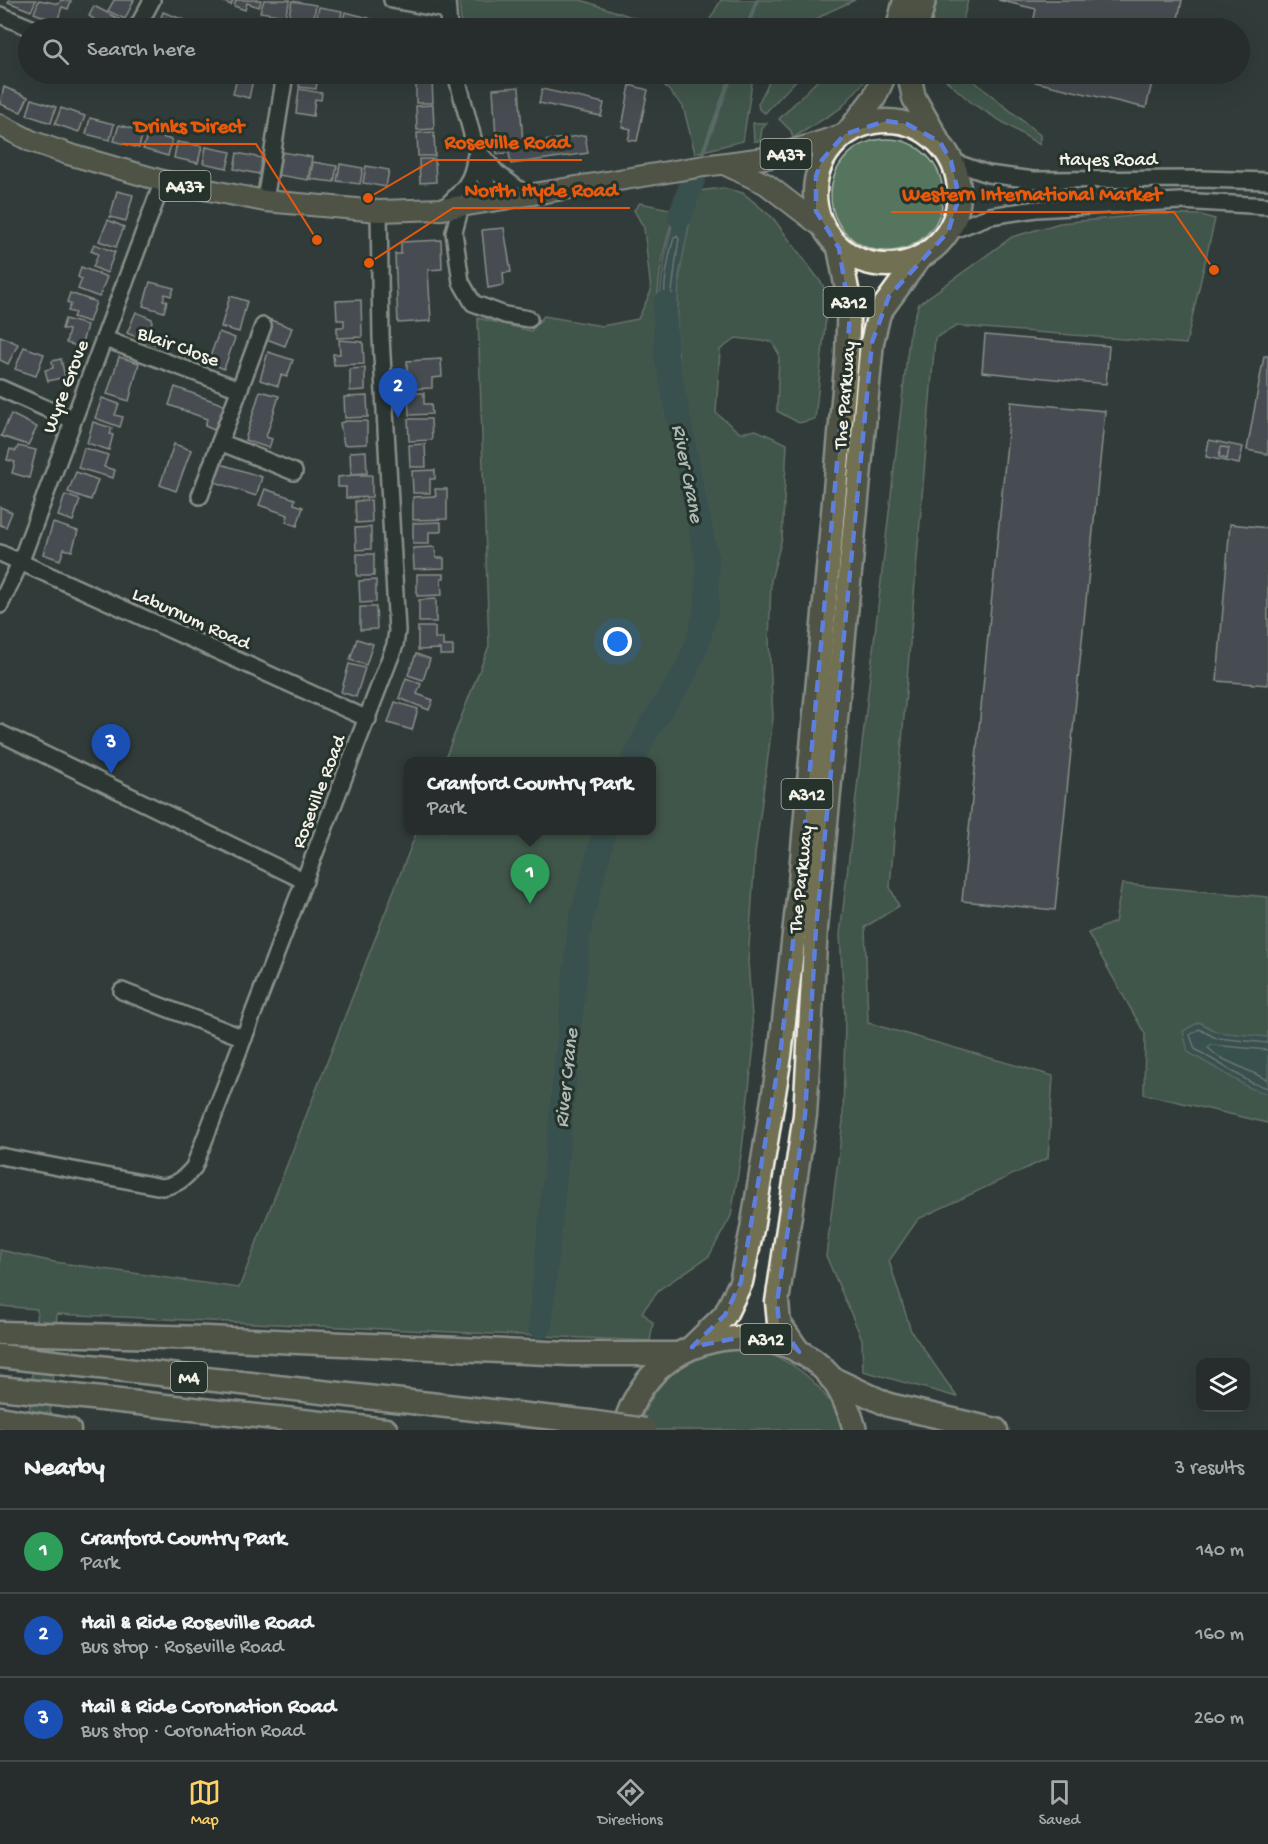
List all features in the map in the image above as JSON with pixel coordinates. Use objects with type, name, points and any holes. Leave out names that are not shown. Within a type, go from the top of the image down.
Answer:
[{"type":"highway","points":[[900,18],[905,0]]},
{"type":"highway","points":[[920,18],[924,0]]},
{"type":"highway","points":[[880,84],[874,98],[847,133],[822,160],[816,176],[814,193],[822,227],[839,248],[858,260],[878,265],[900,264],[920,257],[936,246],[948,232],[956,215],[959,197],[957,178],[945,151],[914,98],[911,84]]},
{"type":"highway","points":[[847,133],[864,124],[886,121],[907,124],[945,151]]},
{"type":"highway","name":"The Parkway","points":[[685,1351],[725,1315],[741,1282],[752,1229],[780,1056],[800,882],[849,326],[847,282],[839,248]]},
{"type":"highway","name":"The Parkway","points":[[799,1352],[779,1323],[777,1302],[805,1115],[817,919],[872,342],[879,314],[920,257]]},
{"type":"highway","name":"M4","points":[[0,1333],[208,1338],[571,1354],[685,1351]]},
{"type":"highway","name":"A312","points":[[623,1430],[630,1406],[649,1379],[685,1351],[742,1337],[764,1339],[799,1352],[830,1377],[850,1413],[855,1430]]},
{"type":"highway","name":"M4","points":[[0,1356],[645,1430]]},
{"type":"highway","points":[[830,1377],[889,1405],[996,1430]]},
{"type":"highway","name":"M4","points":[[0,1388],[386,1430]]},
{"type":"highway","points":[[0,1418],[69,1430]]},
{"type":"main road","name":"A437","points":[[0,125],[31,141],[68,154],[163,181],[264,201],[379,211],[452,208],[786,154],[847,133]]},
{"type":"main road","name":"A437","points":[[706,166],[766,184],[822,227]]},
{"type":"street","points":[[142,18],[152,0]]},
{"type":"street","points":[[397,1],[423,6],[447,5]]},
{"type":"street","points":[[0,15],[18,23]]},
{"type":"street","points":[[264,201],[283,84]]},
{"type":"street","points":[[459,84],[476,149],[494,201]]},
{"type":"street","points":[[476,149],[497,173],[526,195]]},
{"type":"street","points":[[476,149],[474,173],[452,208],[461,282],[473,303],[505,315],[529,320]]},
{"type":"street","name":"Hayes Road","points":[[945,151],[988,174],[1034,180],[1263,181]]},
{"type":"street","name":"Wyre Grove","points":[[0,605],[20,563],[163,181]]},
{"type":"street","points":[[948,232],[990,216],[1036,209],[1151,202],[1262,205],[1263,181]]},
{"type":"street","name":"Roseville Road","points":[[0,1156],[162,1187],[174,1186],[186,1178],[194,1167],[395,645],[397,631],[381,337],[379,211]]},
{"type":"street","points":[[200,496],[263,326]]},
{"type":"street","name":"Blair Close","points":[[105,339],[240,389]]},
{"type":"street","points":[[0,388],[72,420]]},
{"type":"street","points":[[220,442],[294,472]]},
{"type":"street","name":"Laburnum Road","points":[[0,553],[368,719]]},
{"type":"street","points":[[0,733],[305,881]]},
{"type":"street","points":[[122,991],[244,1038]]},
{"type":"highlighted area","points":[[886,121],[907,124],[940,142],[951,161],[959,197],[948,232],[889,296],[872,342],[816,928],[805,1115],[777,1302],[779,1323],[799,1352],[764,1339],[742,1337],[692,1347],[725,1315],[741,1282],[780,1056],[800,882],[850,316],[839,248],[816,211],[816,176],[822,160],[845,134]]},
{"type":"green space","points":[[459,0],[581,0],[635,18],[461,18]]},
{"type":"green space","points":[[721,0],[855,0],[819,18],[711,18]]},
{"type":"green space","points":[[920,0],[968,0],[964,18],[933,18],[936,5]]},
{"type":"green space","points":[[663,84],[752,84],[743,141],[695,153],[683,106]]},
{"type":"green space","points":[[768,84],[793,84],[765,113],[759,109],[758,104]]},
{"type":"green space","points":[[814,84],[862,84],[841,108],[793,138],[791,131],[779,119]]},
{"type":"green space","points":[[950,84],[977,84],[1040,135],[1040,145],[973,104]]},
{"type":"green space","points":[[753,123],[767,123],[762,129],[760,141],[754,141]]},
{"type":"green space","points":[[887,139],[908,144],[926,156],[938,174],[943,195],[938,216],[926,234],[908,246],[887,251],[866,246],[848,234],[836,216],[831,195],[836,174],[848,156],[866,144]]},
{"type":"green space","points":[[723,188],[743,193],[773,218],[823,285],[827,308],[815,419],[799,423],[777,411],[779,354],[772,342],[736,338],[720,350],[716,413],[740,433],[756,430],[787,444],[782,538],[771,580],[769,642],[773,718],[755,854],[748,962],[754,1045],[742,1149],[731,1216],[709,1256],[660,1289],[642,1312],[653,1323],[650,1341],[57,1314],[49,1430],[28,1430],[37,1309],[0,1306],[0,1250],[54,1262],[239,1288],[415,835],[656,835],[656,757],[446,757],[489,646],[478,318],[531,331],[544,316],[602,326],[638,319],[651,291],[644,228],[634,210],[640,203],[675,210],[660,273],[659,331],[668,403],[704,583],[701,608],[676,676],[690,682],[706,646],[714,608],[715,567],[703,483],[679,363],[676,322],[682,261],[693,201],[698,191]]},
{"type":"green space","points":[[1154,214],[1201,215],[1215,219],[1186,344],[957,326],[935,338],[890,887],[899,906],[865,927],[868,1023],[1053,1076],[1048,1158],[918,1219],[889,1261],[911,1331],[957,1397],[863,1371],[862,1339],[826,1256],[843,1121],[845,1018],[840,935],[910,331],[919,304],[1012,237],[1060,223]]},
{"type":"green space","points":[[1122,884],[1268,897],[1268,1123],[1144,1094],[1145,1034],[1088,933],[1115,922]]},
{"type":"green space","points":[[731,1348],[769,1354],[801,1371],[826,1397],[845,1430],[637,1430],[652,1398],[671,1374],[697,1358]]},
{"type":"water","points":[[697,185],[679,276],[677,334],[659,335],[664,260],[672,226],[682,188]]},
{"type":"water","points":[[1199,1022],[1217,1032],[1268,1037],[1268,1094],[1250,1088],[1188,1052],[1183,1031]]},
{"type":"building","points":[[9,0],[36,0],[31,11],[8,2]]},
{"type":"building","points":[[39,0],[59,4],[61,0],[71,1],[68,9],[62,7],[58,18],[47,18],[34,13]]},
{"type":"building","points":[[114,0],[134,0],[125,18],[108,11]]},
{"type":"building","points":[[220,0],[233,0],[231,5]]},
{"type":"building","points":[[236,0],[261,0],[259,7],[247,3],[245,10],[234,6]]},
{"type":"building","points":[[264,0],[290,0],[285,16],[260,12]]},
{"type":"building","points":[[998,0],[1182,0],[1178,18],[1034,18],[1036,9]]},
{"type":"building","points":[[292,1],[316,5],[314,18],[288,18]]},
{"type":"building","points":[[94,6],[117,18],[92,18],[89,16]]},
{"type":"building","points":[[319,7],[342,11],[341,18],[316,18]]},
{"type":"building","points":[[163,12],[179,18],[161,18]]},
{"type":"building","points":[[345,12],[369,18],[344,18]]},
{"type":"building","points":[[236,84],[252,84],[249,98],[233,94]]},
{"type":"building","points":[[299,84],[317,84],[316,89],[299,87]]},
{"type":"building","points":[[416,84],[432,84],[433,103],[416,103]]},
{"type":"building","points":[[1044,84],[1152,84],[1146,108]]},
{"type":"building","points":[[630,85],[648,90],[637,141],[628,140],[631,129],[622,127]]},
{"type":"building","points":[[4,87],[28,97],[21,112],[0,104]]},
{"type":"building","points":[[519,87],[523,144],[585,135],[588,153],[511,164],[509,153],[497,154],[493,89]]},
{"type":"building","points":[[299,89],[322,93],[321,100],[315,99],[313,116],[296,113]]},
{"type":"building","points":[[542,89],[604,103],[601,116],[539,103]]},
{"type":"building","points":[[32,99],[56,107],[51,123],[27,115]]},
{"type":"building","points":[[433,105],[434,129],[417,130],[416,106]]},
{"type":"building","points":[[61,108],[85,116],[79,132],[55,124]]},
{"type":"building","points":[[90,118],[114,124],[110,140],[86,134]]},
{"type":"building","points":[[119,125],[143,131],[139,148],[114,141]]},
{"type":"building","points":[[434,132],[435,156],[418,156],[417,133]]},
{"type":"building","points":[[148,133],[172,140],[168,156],[143,149]]},
{"type":"building","points":[[177,142],[202,146],[198,163],[174,158]]},
{"type":"building","points":[[206,147],[231,152],[227,168],[203,163]]},
{"type":"building","points":[[282,152],[312,157],[308,180],[278,175]]},
{"type":"building","points":[[237,153],[262,158],[259,174],[234,169]]},
{"type":"building","points":[[419,159],[435,159],[436,182],[420,183]]},
{"type":"building","points":[[313,162],[337,166],[334,182],[310,179]]},
{"type":"building","points":[[340,164],[363,168],[360,184],[337,181]]},
{"type":"building","points":[[366,166],[389,170],[386,187],[363,183]]},
{"type":"building","points":[[117,191],[133,195],[126,221],[110,217]]},
{"type":"building","points":[[108,220],[124,227],[116,247],[99,241]]},
{"type":"building","points":[[504,228],[511,272],[503,273],[504,285],[488,288],[482,230]]},
{"type":"building","points":[[441,240],[442,269],[428,270],[431,321],[398,323],[395,254],[401,254],[401,242]]},
{"type":"building","points":[[94,244],[115,252],[107,273],[93,267],[98,254],[91,251]]},
{"type":"building","points":[[81,267],[107,277],[99,297],[78,289],[82,279],[78,277]]},
{"type":"building","points":[[150,282],[174,288],[171,296],[165,294],[163,300],[167,301],[164,312],[143,306]]},
{"type":"building","points":[[70,293],[96,302],[89,322],[73,317],[75,313],[68,311],[71,304],[67,302]]},
{"type":"building","points":[[230,296],[247,301],[239,332],[221,327]]},
{"type":"building","points":[[361,300],[362,337],[337,338],[337,327],[344,327],[344,320],[337,320],[336,301]]},
{"type":"building","points":[[136,312],[152,319],[151,331],[160,335],[156,345],[127,333]]},
{"type":"building","points":[[65,319],[87,325],[81,347],[66,343],[69,330],[62,329]]},
{"type":"building","points":[[271,320],[292,328],[285,346],[264,338]]},
{"type":"building","points":[[219,332],[235,338],[224,369],[208,362]]},
{"type":"building","points":[[985,335],[1109,346],[1106,384],[982,372]]},
{"type":"building","points":[[0,336],[18,344],[8,364],[0,360]]},
{"type":"building","points":[[339,340],[363,342],[364,364],[334,365],[333,354],[340,354]]},
{"type":"building","points":[[24,347],[44,354],[36,376],[15,369]]},
{"type":"building","points":[[268,352],[293,360],[287,377],[281,375],[278,386],[260,380]]},
{"type":"building","points":[[1264,356],[1268,356],[1268,454],[1247,450]]},
{"type":"building","points":[[119,357],[139,363],[129,401],[107,394]]},
{"type":"building","points":[[61,359],[65,377],[48,381],[45,370],[53,368],[52,361]]},
{"type":"building","points":[[441,359],[442,377],[432,378],[432,388],[408,389],[407,361]]},
{"type":"building","points":[[365,368],[365,390],[350,391],[350,369]]},
{"type":"building","points":[[175,387],[224,405],[214,430],[205,426],[207,419],[169,405]]},
{"type":"building","points":[[260,391],[279,396],[266,437],[272,439],[269,448],[245,440]]},
{"type":"building","points":[[408,393],[424,393],[424,404],[431,404],[432,414],[409,415]]},
{"type":"building","points":[[367,396],[368,417],[345,418],[344,397]]},
{"type":"building","points":[[102,398],[119,404],[115,415],[123,417],[120,427],[95,418]]},
{"type":"building","points":[[1011,402],[1105,411],[1055,910],[962,901]]},
{"type":"building","points":[[11,414],[37,427],[28,445],[1,436]]},
{"type":"building","points":[[408,419],[431,419],[432,440],[409,441]]},
{"type":"building","points":[[367,421],[367,444],[344,445],[340,423]]},
{"type":"building","points":[[93,422],[112,428],[110,434],[113,435],[109,450],[87,443]]},
{"type":"building","points":[[1209,440],[1243,447],[1239,464],[1206,457]]},
{"type":"building","points":[[174,444],[191,450],[176,491],[160,485]]},
{"type":"building","points":[[425,444],[426,467],[410,467],[409,445]]},
{"type":"building","points":[[18,446],[36,450],[29,478],[12,473],[15,462],[7,460],[10,449],[16,451]]},
{"type":"building","points":[[1221,447],[1229,448],[1227,459],[1219,457]]},
{"type":"building","points":[[84,448],[108,455],[104,467],[115,470],[113,478],[78,468]]},
{"type":"building","points":[[366,451],[367,473],[351,474],[350,452]]},
{"type":"building","points":[[221,464],[262,477],[256,496],[215,482]]},
{"type":"building","points":[[435,470],[435,479],[430,479],[430,493],[413,493],[412,471]]},
{"type":"building","points":[[76,472],[98,480],[91,500],[68,492]]},
{"type":"building","points":[[372,475],[372,497],[346,498],[346,487],[338,487],[338,477]]},
{"type":"building","points":[[265,489],[295,499],[294,504],[303,507],[297,526],[286,522],[288,515],[259,505]]},
{"type":"building","points":[[435,489],[447,489],[447,519],[413,520],[413,497],[436,496]]},
{"type":"building","points":[[65,495],[80,500],[73,521],[58,516]]},
{"type":"building","points":[[371,500],[372,522],[356,523],[355,501]]},
{"type":"building","points":[[0,507],[12,512],[6,527],[0,525]]},
{"type":"building","points":[[441,522],[441,532],[429,532],[429,544],[413,544],[413,523]]},
{"type":"building","points":[[53,523],[78,531],[72,551],[64,549],[60,560],[43,554]]},
{"type":"building","points":[[1230,524],[1268,528],[1268,685],[1217,681]]},
{"type":"building","points":[[371,527],[371,549],[356,550],[355,528]]},
{"type":"building","points":[[435,547],[436,558],[444,558],[444,568],[414,569],[413,548]]},
{"type":"building","points":[[357,554],[374,554],[374,576],[357,576]]},
{"type":"building","points":[[417,574],[444,574],[444,578],[441,578],[442,595],[417,596]]},
{"type":"building","points":[[376,580],[376,602],[360,603],[359,581]]},
{"type":"building","points":[[436,599],[436,622],[419,622],[419,600]]},
{"type":"building","points":[[360,607],[376,607],[377,629],[360,630]]},
{"type":"building","points":[[418,627],[435,627],[435,638],[443,638],[443,646],[453,646],[453,655],[440,655],[440,649],[418,650]]},
{"type":"building","points":[[357,639],[373,644],[366,665],[350,660]]},
{"type":"building","points":[[416,654],[430,659],[423,680],[408,675]]},
{"type":"building","points":[[349,664],[365,668],[356,697],[341,692]]},
{"type":"building","points":[[406,678],[421,684],[417,694],[433,700],[429,710],[399,698]]},
{"type":"building","points":[[395,702],[418,709],[412,730],[388,723]]},
{"type":"waterway","points":[[751,18],[757,0]]},
{"type":"waterway","points":[[700,160],[728,84]]},
{"type":"waterway","name":"River Crane","points":[[680,217],[696,171]]},
{"type":"waterway","name":"River Crane","points":[[634,757],[650,726],[684,675],[698,642],[707,606],[707,561],[666,355],[665,304]]},
{"type":"waterway","name":"River Crane","points":[[540,1327],[580,924],[604,835]]},
{"type":"place","name":"Roseville Road","points":[[368,198]]},
{"type":"place","name":"Drinks Direct","points":[[317,240]]},
{"type":"place","name":"North Hyde Road","points":[[369,263]]},
{"type":"place","name":"Western International Market","points":[[1214,270]]},
{"type":"place","name":"Hail & Ride Roseville Road","points":[[398,418]]},
{"type":"place","name":"Hail & Ride Coronation Road","points":[[111,774]]},
{"type":"place","name":"Cranford Country Park","points":[[530,904]]}]
